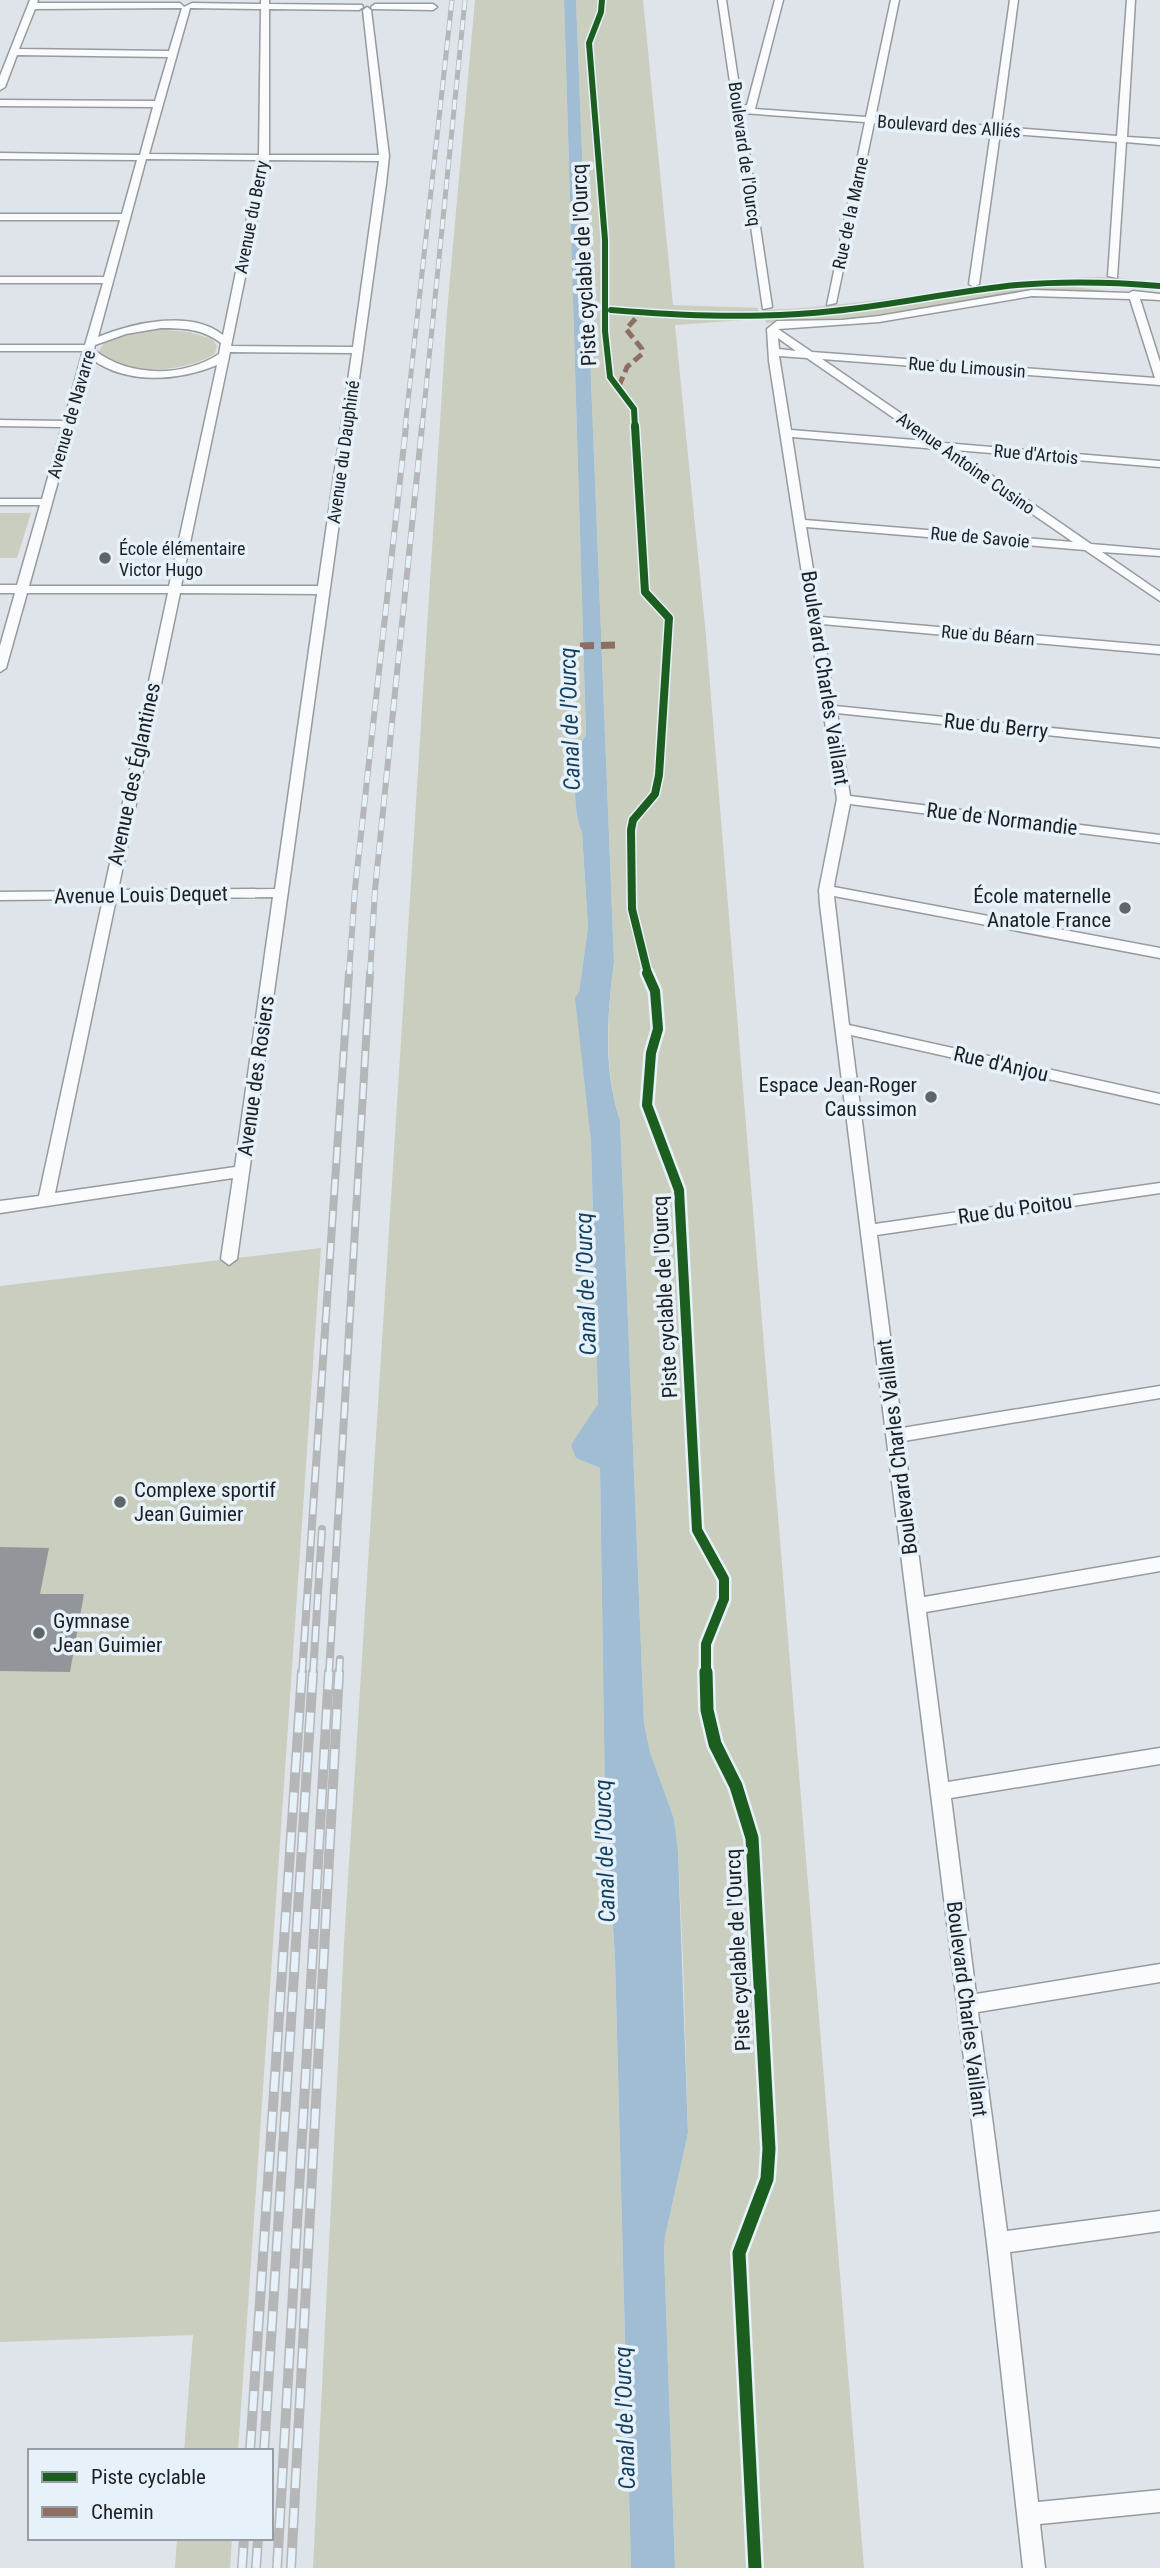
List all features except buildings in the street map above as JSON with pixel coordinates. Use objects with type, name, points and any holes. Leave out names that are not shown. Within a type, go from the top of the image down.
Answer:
[{"type":"street","name":"Boulevard de l'Ourcq","points":[[722,0],[767,307]]},
{"type":"street","points":[[738,110],[751,107],[755,82],[779,0]]},
{"type":"street","name":"Rue de la Marne","points":[[831,303],[895,0]]},
{"type":"street","points":[[974,284],[1014,0]]},
{"type":"street","points":[[1113,276],[1130,0]]},
{"type":"street","points":[[0,87],[33,3],[265,3],[433,7]]},
{"type":"street","name":"Avenue du Berry","points":[[226,349],[264,158],[265,3]]},
{"type":"street","name":"Avenue de Navarre","points":[[0,668],[186,5]]},
{"type":"street","name":"Avenue du Dauphiné","points":[[282,893],[384,159],[367,6]]},
{"type":"street","points":[[13,52],[173,54]]},
{"type":"street","points":[[734,82],[750,85],[755,82]]},
{"type":"street","points":[[0,103],[159,104]]},
{"type":"street","name":"Boulevard des Alliés","points":[[738,110],[1160,142]]},
{"type":"street","points":[[0,156],[384,159]]},
{"type":"street","points":[[0,217],[125,217]]},
{"type":"street","points":[[0,280],[108,280]]},
{"type":"street","points":[[772,329],[777,324],[842,323],[879,319],[1032,293],[1133,294],[1160,297]]},
{"type":"street","points":[[1133,294],[1160,380]]},
{"type":"street","points":[[0,348],[91,348],[133,328],[174,325],[196,327],[217,334],[226,349]]},
{"type":"street","name":"Boulevard Charles Vaillant","points":[[772,329],[773,352],[832,709],[844,799],[827,890],[842,1028],[998,2244],[1034,2568]]},
{"type":"street","name":"Avenue Antoine Cusino","points":[[772,329],[1160,597]]},
{"type":"street","points":[[91,348],[100,362],[122,370],[152,374],[206,366],[226,349],[357,350]]},
{"type":"street","name":"Avenue des Églantines","points":[[46,1200],[108,896],[226,349]]},
{"type":"street","name":"Rue du Limousin","points":[[773,352],[1160,380]]},
{"type":"street","points":[[0,424],[69,424]]},
{"type":"street","name":"Rue d'Artois","points":[[787,433],[1160,464]]},
{"type":"street","points":[[0,502],[46,502]]},
{"type":"street","name":"Rue de Savoie","points":[[800,523],[1160,553]]},
{"type":"street","points":[[0,589],[324,590]]},
{"type":"street","name":"Rue du Béarn","points":[[817,620],[1160,650]]},
{"type":"street","name":"Rue du Berry","points":[[832,709],[1160,743]]},
{"type":"street","name":"Rue de Normandie","points":[[844,799],[1160,839]]},
{"type":"street","points":[[827,890],[1160,953]]},
{"type":"street","name":"Avenue Louis Dequet","points":[[0,896],[282,893]]},
{"type":"street","name":"Avenue des Rosiers","points":[[229,1259],[282,893]]},
{"type":"street","name":"Rue d'Anjou","points":[[842,1028],[1160,1099]]},
{"type":"street","points":[[0,1207],[242,1171]]},
{"type":"street","name":"Rue du Poitou","points":[[870,1230],[1160,1188]]},
{"type":"street","points":[[896,1436],[1160,1392]]},
{"type":"street","points":[[916,1606],[1160,1564]]},
{"type":"street","points":[[940,1792],[1160,1756]]},
{"type":"street","points":[[966,2005],[1160,1973]]},
{"type":"street","points":[[998,2244],[1160,2221]]},
{"type":"street","points":[[1028,2514],[1160,2501]]},
{"type":"green space","points":[[475,0],[564,0],[586,735],[578,754],[575,782],[576,811],[582,832],[588,928],[579,992],[591,1141],[598,1404],[591,1416],[585,1462],[600,1468],[605,1800],[615,1958],[631,2568],[313,2568],[344,1943],[447,312]]},
{"type":"green space","points":[[576,0],[643,0],[673,305],[758,308],[759,319],[675,325],[706,636],[864,2568],[675,2568],[664,2251],[688,2133],[683,1961],[674,1819],[650,1752],[644,1723],[620,1122],[611,1082],[608,1042],[614,962]]},
{"type":"green space","points":[[1105,277],[1160,282],[1160,285],[1044,281],[832,310],[764,314],[764,310],[849,303],[1019,282]]},
{"type":"green space","points":[[1045,284],[1119,292],[1027,291],[875,317],[766,323],[765,317],[835,312]]},
{"type":"green space","points":[[158,329],[189,332],[212,339],[217,346],[215,353],[190,364],[155,370],[121,366],[108,361],[99,352],[108,340],[116,336],[133,331]]},
{"type":"green space","points":[[0,513],[31,513],[17,558],[0,558]]},
{"type":"green space","points":[[321,1248],[238,2449],[184,2449],[193,2335],[0,2342],[0,1286]]},
{"type":"green space","points":[[177,2540],[232,2540],[230,2568],[175,2568]]},
{"type":"water","points":[[564,0],[576,0],[614,962],[608,1042],[611,1082],[620,1121],[644,1723],[650,1752],[674,1819],[678,1851],[688,2133],[664,2251],[675,2568],[631,2568],[615,1958],[605,1800],[600,1468],[576,1458],[571,1445],[598,1404],[591,1141],[575,998],[579,992],[588,928],[582,832],[575,797],[578,755],[586,735]]},
{"type":"railway","points":[[405,428],[452,0]]},
{"type":"railway","points":[[422,428],[465,0]]},
{"type":"railway","points":[[349,974],[355,889],[406,426]]},
{"type":"railway","points":[[370,974],[375,890],[422,426]]},
{"type":"railway","points":[[302,1674],[349,973]]},
{"type":"railway","points":[[329,1674],[370,973]]},
{"type":"railway","points":[[313,1674],[322,1529]]},
{"type":"railway","points":[[339,1674],[340,1659]]},
{"type":"railway","points":[[250,2449],[302,1672]]},
{"type":"railway","points":[[264,2449],[313,1672]]},
{"type":"railway","points":[[277,2568],[329,1672]]},
{"type":"railway","points":[[291,2568],[339,1672]]},
{"type":"railway","points":[[242,2568],[244,2540]]},
{"type":"railway","points":[[256,2568],[258,2540]]},
{"type":"marked path","points":[[619,386],[627,367],[642,354],[642,349],[626,329],[639,315],[637,312]]},
{"type":"marked path","points":[[580,646],[616,645]]},
{"type":"cycle path","name":"Piste cyclable de l'Ourcq","points":[[602,0],[601,12],[589,43],[605,240],[605,331],[610,377],[634,409],[645,592],[669,618],[659,775],[655,794],[633,820],[631,830],[632,909],[644,965],[655,991],[658,1029],[651,1053],[647,1105],[679,1190],[697,1530],[724,1579],[724,1599],[706,1644],[707,1710],[715,1744],[736,1786],[752,1838],[769,2149],[767,2179],[739,2253],[755,2568]]},
{"type":"cycle path","name":"Piste cyclable de l'Ourcq","points":[[611,310],[695,316],[780,315],[836,311],[1042,283],[1087,282],[1160,286]]},
{"type":"place","name":"École élémentaire Victor Hugo","points":[[105,558]]},
{"type":"place","name":"École maternelle Anatole France","points":[[1125,908]]},
{"type":"place","name":"Espace Jean-Roger Caussimon","points":[[931,1097]]},
{"type":"place","name":"Complexe sportif Jean Guimier","points":[[120,1502]]},
{"type":"place","name":"Gymnase Jean Guimier","points":[[39,1633]]},
{"type":"water label","name":"Canal de l'Ourcq","points":[[570,719]]},
{"type":"water label","name":"Canal de l'Ourcq","points":[[586,1284]]},
{"type":"water label","name":"Canal de l'Ourcq","points":[[605,1851]]},
{"type":"water label","name":"Canal de l'Ourcq","points":[[625,2418]]}]
